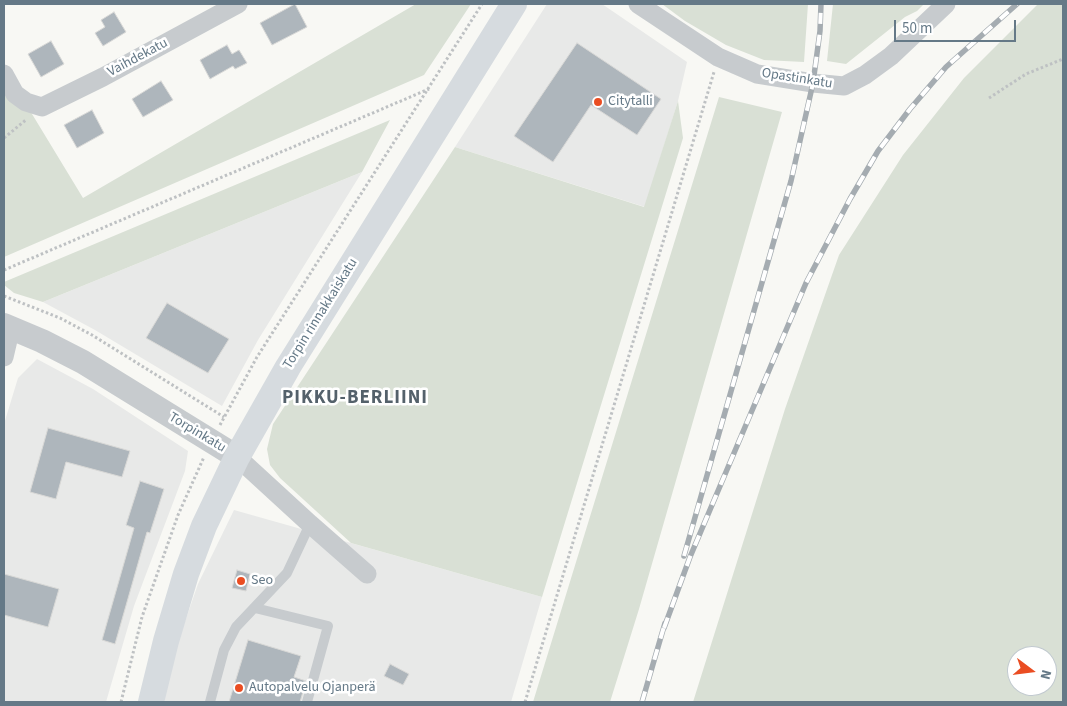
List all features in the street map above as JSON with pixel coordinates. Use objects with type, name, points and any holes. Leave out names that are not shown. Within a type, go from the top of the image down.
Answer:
[{"type":"main road","name":"Torpin rinnakkaiskatu","points":[[151,702],[186,574],[204,526],[238,457],[288,367],[514,4]]},
{"type":"street","name":"Vaihdekatu","points":[[39,107],[103,77],[238,4]]},
{"type":"street","name":"Opastinkatu","points":[[638,4],[718,57],[757,74],[813,84],[844,86],[865,75],[891,56],[946,4]]},
{"type":"street","points":[[4,74],[15,94],[26,102],[39,107]]},
{"type":"street","points":[[4,357],[8,326]]},
{"type":"street","name":"Torpinkatu","points":[[8,326],[83,362],[238,457],[367,574]]},
{"type":"lane","points":[[210,702],[224,650],[236,627],[287,573],[310,524]]},
{"type":"lane","points":[[255,608],[328,626],[307,702]]},
{"type":"path","points":[[525,702],[708,98],[718,57]]},
{"type":"path","points":[[989,98],[1026,74],[1063,58]]},
{"type":"path","points":[[4,270],[430,89]]},
{"type":"path","points":[[4,138],[39,107]]},
{"type":"path","points":[[4,296],[60,318],[92,335],[224,417]]},
{"type":"shaded area","points":[[416,4],[471,4],[424,75],[4,257],[4,93],[29,109],[83,198]]},
{"type":"shaded area","points":[[547,4],[602,4],[687,62],[678,101],[645,207],[455,147]]},
{"type":"shaded area","points":[[662,4],[808,4],[804,62],[764,60],[726,45],[685,21]]},
{"type":"shaded area","points":[[833,4],[924,4],[846,64],[827,61]]},
{"type":"shaded area","points":[[1038,4],[1063,4],[1063,702],[693,702],[785,409],[839,255],[903,155],[964,78]]},
{"type":"shaded area","points":[[719,97],[782,112],[639,609],[610,702],[533,702]]},
{"type":"shaded area","points":[[678,101],[683,138],[542,597],[351,543],[280,478],[270,465],[267,449],[273,424],[455,147],[644,207]]},
{"type":"shaded area","points":[[390,120],[362,172],[43,302],[14,293],[4,285],[4,282]]},
{"type":"shaded area","points":[[362,172],[258,340],[222,406],[95,330],[43,302]]},
{"type":"shaded area","points":[[37,359],[93,389],[188,451],[185,471],[134,606],[106,702],[4,702],[4,424],[18,378]]},
{"type":"shaded area","points":[[234,510],[542,597],[511,702],[164,702],[173,656],[198,584]]},
{"type":"building","points":[[295,4],[307,27],[272,45],[260,23]]},
{"type":"building","points":[[114,12],[126,32],[103,46],[95,33],[105,27],[101,20]]},
{"type":"building","points":[[51,41],[64,64],[41,77],[28,54]]},
{"type":"building","name":"Citytalli","points":[[577,43],[661,99],[637,135],[591,105],[553,162],[514,136]]},
{"type":"building","points":[[227,45],[232,54],[239,50],[247,63],[235,69],[233,66],[210,79],[200,60]]},
{"type":"building","points":[[161,81],[173,100],[143,117],[132,99]]},
{"type":"building","points":[[92,110],[104,133],[77,148],[64,125]]},
{"type":"building","points":[[167,303],[229,339],[208,373],[146,338]]},
{"type":"building","points":[[48,428],[130,451],[122,477],[66,462],[56,499],[30,492]]},
{"type":"building","points":[[140,481],[164,489],[150,533],[147,532],[115,644],[102,640],[134,528],[126,525]]},
{"type":"building","points":[[237,570],[250,574],[246,591],[232,588]]},
{"type":"building","points":[[4,574],[59,589],[48,627],[4,615]]},
{"type":"building","points":[[248,640],[301,656],[294,677],[306,681],[300,702],[229,702]]},
{"type":"building","points":[[390,664],[409,674],[403,685],[384,676]]},
{"type":"railway","points":[[684,556],[791,181],[813,83],[820,31],[821,4]]},
{"type":"railway","points":[[664,628],[690,557],[806,283],[850,199],[878,151],[910,109],[946,67],[1017,4]]},
{"type":"railway","points":[[642,702],[665,623]]},
{"type":"place","name":"Citytalli","points":[[598,102]]},
{"type":"place","name":"Seo","points":[[241,581]]},
{"type":"place","name":"Autopalvelu Ojanperä","points":[[239,688]]},
{"type":"district","name":"PIKKU-BERLIINI","points":[[355,399]]}]
